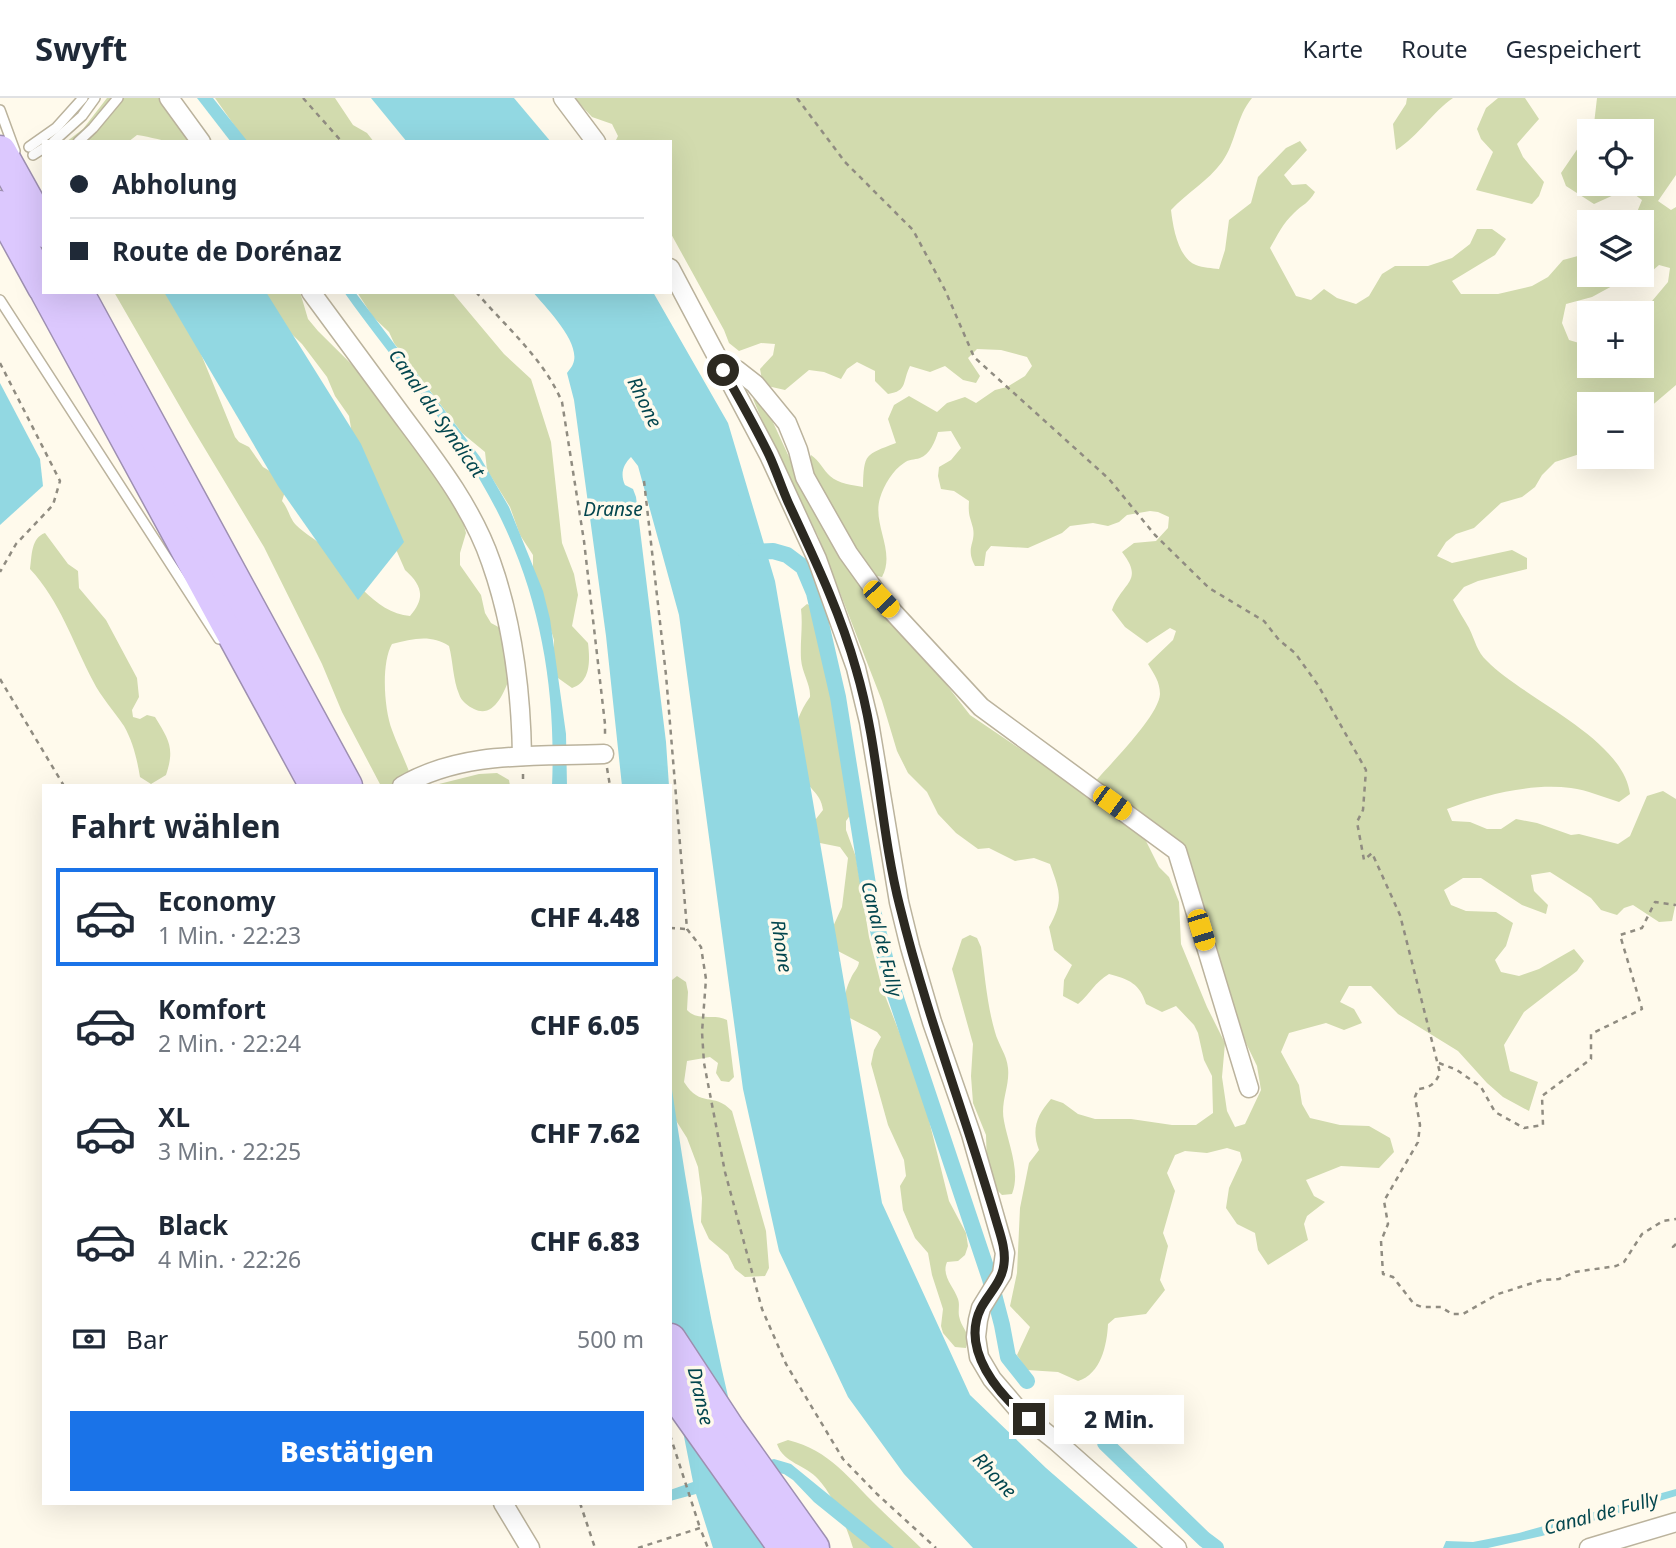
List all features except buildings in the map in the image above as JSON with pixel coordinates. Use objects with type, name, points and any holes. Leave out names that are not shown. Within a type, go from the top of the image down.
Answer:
[{"type":"highway","points":[[30,153],[42,220]]},
{"type":"highway","points":[[0,207],[42,282]]},
{"type":"highway","points":[[48,294],[315,784]]},
{"type":"highway","points":[[79,294],[345,784]]},
{"type":"highway","points":[[672,1343],[813,1548]]},
{"type":"highway","points":[[672,1389],[785,1548]]},
{"type":"street","points":[[169,98],[200,140]]},
{"type":"street","points":[[563,98],[594,140]]},
{"type":"street","points":[[672,272],[769,455],[817,559],[856,668],[869,722],[899,902],[922,988],[971,1134],[1003,1242],[1005,1259],[1002,1274],[981,1308],[977,1328],[977,1348],[984,1367],[1021,1413],[1177,1548]]},
{"type":"street","points":[[312,294],[427,449],[463,504],[491,561],[510,628],[528,756]]},
{"type":"street","points":[[723,370],[737,370],[755,384],[787,423],[805,477],[848,552],[881,599],[981,707],[1177,851],[1249,1088]]},
{"type":"street","points":[[406,784],[445,766],[498,757],[596,755]]},
{"type":"street","points":[[504,1505],[530,1548]]},
{"type":"street","points":[[1588,1548],[1676,1522]]},
{"type":"lane","points":[[44,140],[83,98]]},
{"type":"lane","points":[[55,140],[82,116],[95,98]]},
{"type":"lane","points":[[80,140],[118,98]]},
{"type":"lane","points":[[0,110],[30,153]]},
{"type":"lane","points":[[85,294],[137,400]]},
{"type":"lane","points":[[0,300],[224,648]]},
{"type":"lane","points":[[272,728],[306,784]]},
{"type":"path","points":[[303,98],[340,140]]},
{"type":"path","points":[[797,98],[845,162],[913,230],[946,290],[974,357],[1109,480],[1155,535],[1209,588],[1264,621],[1279,640],[1295,653],[1318,685],[1366,770],[1363,810],[1357,822],[1364,860],[1372,853],[1400,915],[1440,1073],[1428,1088],[1418,1089],[1415,1097],[1420,1125],[1418,1142],[1384,1201],[1388,1224],[1381,1241],[1383,1274],[1393,1277],[1414,1304],[1441,1307],[1452,1314],[1463,1314],[1498,1294],[1531,1283],[1559,1279],[1575,1272],[1616,1266],[1624,1262],[1642,1234],[1663,1221],[1676,1219]]},
{"type":"path","points":[[478,294],[539,364],[553,383],[562,402],[584,541],[605,724],[596,755],[609,784]]},
{"type":"path","points":[[0,363],[60,481],[53,505],[16,544],[0,572]]},
{"type":"path","points":[[643,481],[666,675],[687,929],[701,947],[706,979],[702,1032],[704,1063],[725,1172],[762,1309],[786,1364],[843,1460],[936,1548]]},
{"type":"path","points":[[0,679],[63,784]]},
{"type":"path","points":[[1439,1063],[1457,1070],[1481,1087],[1496,1112],[1524,1128],[1544,1125],[1542,1096],[1591,1059],[1591,1034],[1642,1009],[1620,936],[1642,928],[1655,902],[1676,905]]},
{"type":"path","points":[[672,928],[687,929]]},
{"type":"path","points":[[1676,1244],[1673,1247],[1676,1251]]},
{"type":"path","points":[[672,1441],[708,1548]]},
{"type":"path","points":[[581,1505],[595,1548]]},
{"type":"path","points":[[638,1548],[701,1528]]},
{"type":"green space","points":[[107,98],[178,98],[190,140],[161,140],[137,135],[131,140],[69,140],[83,129]]},
{"type":"green space","points":[[215,98],[335,98],[353,125],[367,133],[372,140],[245,140]]},
{"type":"green space","points":[[574,98],[1252,98],[1222,162],[1171,210],[1175,233],[1181,249],[1190,261],[1196,265],[1219,269],[1229,220],[1251,203],[1258,177],[1286,148],[1300,141],[1307,150],[1284,175],[1292,185],[1306,184],[1315,192],[1287,221],[1270,248],[1296,296],[1311,300],[1324,289],[1337,298],[1356,304],[1369,296],[1382,274],[1395,266],[1428,266],[1452,258],[1470,244],[1477,229],[1492,229],[1506,239],[1495,255],[1452,281],[1461,294],[1498,294],[1532,286],[1548,277],[1563,260],[1577,256],[1577,287],[1610,287],[1592,297],[1566,304],[1562,323],[1569,340],[1577,342],[1577,378],[1654,378],[1652,301],[1668,282],[1670,268],[1659,265],[1654,269],[1654,210],[1638,210],[1642,200],[1637,196],[1654,196],[1654,119],[1595,119],[1597,98],[1676,98],[1676,175],[1658,201],[1671,210],[1676,207],[1676,385],[1654,404],[1654,392],[1577,392],[1577,455],[1555,462],[1535,487],[1522,497],[1501,503],[1474,528],[1456,534],[1446,542],[1437,556],[1452,563],[1512,550],[1527,558],[1527,569],[1478,581],[1464,587],[1453,600],[1484,657],[1503,675],[1591,737],[1610,755],[1623,774],[1630,794],[1619,802],[1571,788],[1524,789],[1476,799],[1447,809],[1452,821],[1470,822],[1487,829],[1501,829],[1516,819],[1571,835],[1579,834],[1618,844],[1630,836],[1647,796],[1663,791],[1676,799],[1676,902],[1672,921],[1659,922],[1633,905],[1624,908],[1617,915],[1601,910],[1591,898],[1550,872],[1531,875],[1534,891],[1548,905],[1546,914],[1522,905],[1481,878],[1463,878],[1444,890],[1451,905],[1466,911],[1496,912],[1513,923],[1506,946],[1495,960],[1501,972],[1519,976],[1539,969],[1574,949],[1584,961],[1577,971],[1524,1012],[1504,1045],[1510,1071],[1538,1082],[1529,1111],[1503,1097],[1458,1051],[1398,1014],[1371,986],[1349,986],[1340,1002],[1354,1009],[1362,1023],[1344,1030],[1326,1023],[1289,1033],[1281,1052],[1299,1085],[1302,1104],[1310,1118],[1340,1125],[1369,1126],[1390,1138],[1394,1152],[1379,1168],[1341,1166],[1306,1180],[1314,1196],[1325,1202],[1307,1216],[1304,1224],[1308,1240],[1268,1265],[1258,1250],[1255,1233],[1237,1224],[1226,1208],[1229,1188],[1242,1160],[1240,1152],[1227,1148],[1207,1153],[1185,1151],[1175,1155],[1167,1173],[1175,1191],[1163,1233],[1168,1246],[1160,1280],[1165,1290],[1146,1314],[1115,1318],[1108,1324],[1101,1358],[1086,1377],[1078,1381],[1058,1372],[1027,1370],[1017,1355],[1030,1327],[1010,1306],[1017,1273],[1020,1208],[1029,1163],[1039,1150],[1036,1129],[1042,1111],[1051,1099],[1063,1103],[1078,1114],[1095,1119],[1131,1119],[1172,1125],[1196,1125],[1213,1113],[1212,1076],[1204,1060],[1194,1025],[1176,1006],[1162,1012],[1146,1004],[1133,983],[1109,974],[1078,1004],[1063,996],[1064,980],[1072,965],[1054,950],[1049,927],[1057,910],[1059,896],[1050,864],[1034,858],[1015,861],[989,848],[978,849],[956,833],[938,814],[927,792],[908,773],[897,751],[882,701],[818,536],[776,453],[753,399],[765,405],[802,485],[868,595],[970,715],[1124,819],[1146,841],[1159,867],[1169,877],[1179,902],[1181,944],[1225,1043],[1222,1077],[1227,1111],[1235,1127],[1245,1124],[1261,1090],[1257,1066],[1233,1016],[1163,832],[1094,783],[1143,727],[1160,694],[1156,678],[1148,664],[1173,640],[1176,631],[1170,628],[1147,643],[1125,627],[1112,610],[1132,576],[1129,562],[1122,552],[1134,543],[1156,541],[1168,528],[1169,517],[1150,511],[1127,515],[1108,526],[1093,523],[1070,526],[1062,533],[1028,548],[991,546],[986,552],[984,566],[975,566],[971,554],[974,533],[969,501],[954,491],[941,489],[938,476],[939,467],[951,460],[961,448],[951,431],[938,432],[927,454],[900,466],[884,488],[878,508],[886,567],[882,577],[873,575],[806,470],[811,455],[834,479],[863,487],[864,467],[868,457],[896,443],[888,419],[894,405],[909,396],[937,412],[947,403],[965,397],[976,403],[995,390],[1007,387],[1025,376],[1032,366],[1027,357],[1001,350],[977,349],[968,358],[980,376],[976,383],[963,380],[945,366],[930,372],[910,366],[902,388],[888,394],[875,381],[875,371],[857,362],[847,369],[841,379],[824,372],[809,370],[785,390],[763,385],[760,369],[773,355],[775,344],[761,343],[739,351],[729,343],[672,236],[672,140],[616,140],[618,136],[612,124],[592,117]]},
{"type":"green space","points":[[1407,98],[1453,98],[1396,150],[1393,124]]},
{"type":"green space","points":[[1498,98],[1525,98],[1539,119],[1517,144],[1523,157],[1544,182],[1539,196],[1532,204],[1476,190],[1493,152],[1481,139],[1477,129],[1486,108]]},
{"type":"green space","points":[[1577,150],[1577,193],[1566,186],[1561,173]]},
{"type":"green space","points":[[1582,196],[1612,196],[1594,204]]},
{"type":"green space","points":[[115,294],[168,294],[192,332],[235,437],[249,447],[263,467],[288,482],[282,501],[294,523],[326,549],[374,600],[385,608],[410,616],[418,603],[420,592],[405,570],[356,458],[349,416],[335,396],[327,377],[302,344],[272,315],[264,294],[301,294],[308,319],[318,331],[440,452],[449,469],[466,533],[460,553],[460,565],[481,595],[485,613],[491,623],[519,638],[519,648],[499,701],[484,711],[474,709],[460,697],[449,646],[428,639],[392,644],[385,674],[387,710],[413,784],[380,784],[342,712],[322,664],[264,547]]},
{"type":"green space","points":[[358,294],[454,294],[504,354],[531,379],[551,442],[562,543],[574,574],[578,595],[572,626],[588,643],[588,670],[578,685],[572,688],[558,678],[554,666],[554,640],[533,571],[533,555],[520,535],[510,507],[487,470],[485,452],[462,433],[394,343],[389,332],[373,317]]},
{"type":"green space","points":[[45,533],[68,564],[78,571],[79,588],[106,620],[137,678],[139,697],[132,710],[133,717],[155,717],[167,738],[170,758],[166,775],[151,784],[140,777],[130,738],[124,726],[96,687],[58,608],[30,569],[35,543],[40,535]]},
{"type":"green space","points":[[807,604],[813,607],[819,616],[854,798],[852,811],[846,821],[846,830],[856,857],[869,937],[882,988],[921,1088],[949,1201],[966,1233],[968,1246],[965,1255],[958,1261],[947,1262],[946,1272],[959,1301],[960,1321],[967,1334],[966,1348],[955,1347],[943,1333],[943,1309],[928,1253],[915,1238],[903,1210],[900,1186],[906,1176],[904,1160],[888,1125],[871,1064],[881,1037],[877,1032],[844,1015],[846,992],[859,962],[836,950],[831,931],[842,907],[848,858],[840,847],[810,841],[808,829],[823,810],[822,804],[799,772],[793,743],[800,714],[810,697],[801,653],[801,609]]},
{"type":"green space","points":[[497,773],[509,780],[510,784],[439,784],[479,774]]},
{"type":"green space","points":[[970,935],[977,938],[981,947],[992,1022],[1007,1063],[1003,1114],[1013,1158],[1015,1176],[1012,1194],[1002,1195],[995,1188],[987,1169],[986,1135],[973,1103],[973,1044],[952,969],[962,939]]},
{"type":"green space","points":[[677,976],[686,982],[687,1010],[691,1014],[727,1020],[734,1077],[729,1082],[721,1081],[716,1073],[718,1063],[710,1057],[687,1061],[684,1082],[696,1095],[719,1102],[732,1111],[766,1231],[769,1268],[765,1276],[745,1277],[735,1269],[728,1255],[709,1239],[701,1222],[702,1198],[698,1167],[687,1138],[672,1114],[672,980]]},
{"type":"green space","points":[[788,1440],[827,1458],[921,1548],[853,1548],[839,1512],[824,1486],[813,1474],[789,1460],[780,1450],[777,1444]]},
{"type":"water","points":[[197,98],[213,98],[246,140],[229,140]]},
{"type":"water","points":[[371,98],[514,98],[549,140],[405,140]]},
{"type":"water","points":[[165,294],[267,294],[361,444],[404,542],[358,600],[278,486]]},
{"type":"water","name":"Canal du Syndicat","points":[[345,294],[357,294],[480,457],[509,507],[543,591],[550,619],[566,734],[567,784],[552,784],[552,717],[548,684],[527,584],[516,552],[486,490],[448,431]]},
{"type":"water","name":"Rhone","points":[[535,294],[654,294],[728,423],[775,581],[882,1203],[970,1395],[1046,1468],[1138,1548],[973,1548],[904,1474],[848,1397],[779,1251],[743,1089],[679,615],[638,466],[631,457],[624,466],[623,477],[625,485],[633,489],[636,497],[669,784],[622,784],[606,636],[574,400],[567,373],[573,365],[574,355],[561,326]]},
{"type":"water","points":[[0,383],[40,459],[43,486],[0,525]]},
{"type":"water","name":"Dranse","points":[[672,1089],[702,1273],[745,1467],[774,1459],[791,1464],[894,1548],[871,1548],[814,1502],[793,1480],[774,1472],[766,1548],[713,1548],[696,1494],[672,1500],[672,1489],[693,1482],[672,1376]]},
{"type":"water","name":"Canal de Fully","points":[[1676,1489],[1676,1496],[1542,1536],[1488,1548],[1443,1548],[1446,1541],[1473,1542],[1519,1533]]},
{"type":"waterway","name":"Canal de Fully","points":[[746,552],[773,551],[787,555],[803,567],[814,593],[838,697],[871,903],[893,989],[990,1279],[1008,1357],[1027,1381]]},
{"type":"waterway","name":"Canal de Fully","points":[[1105,1443],[1216,1548]]},
{"type":"route","points":[[723,370],[769,455],[817,559],[856,668],[869,722],[899,902],[910,947],[932,1022],[971,1134],[1005,1253],[1002,1274],[980,1311],[976,1337],[979,1357],[1010,1402],[1029,1419]]}]
